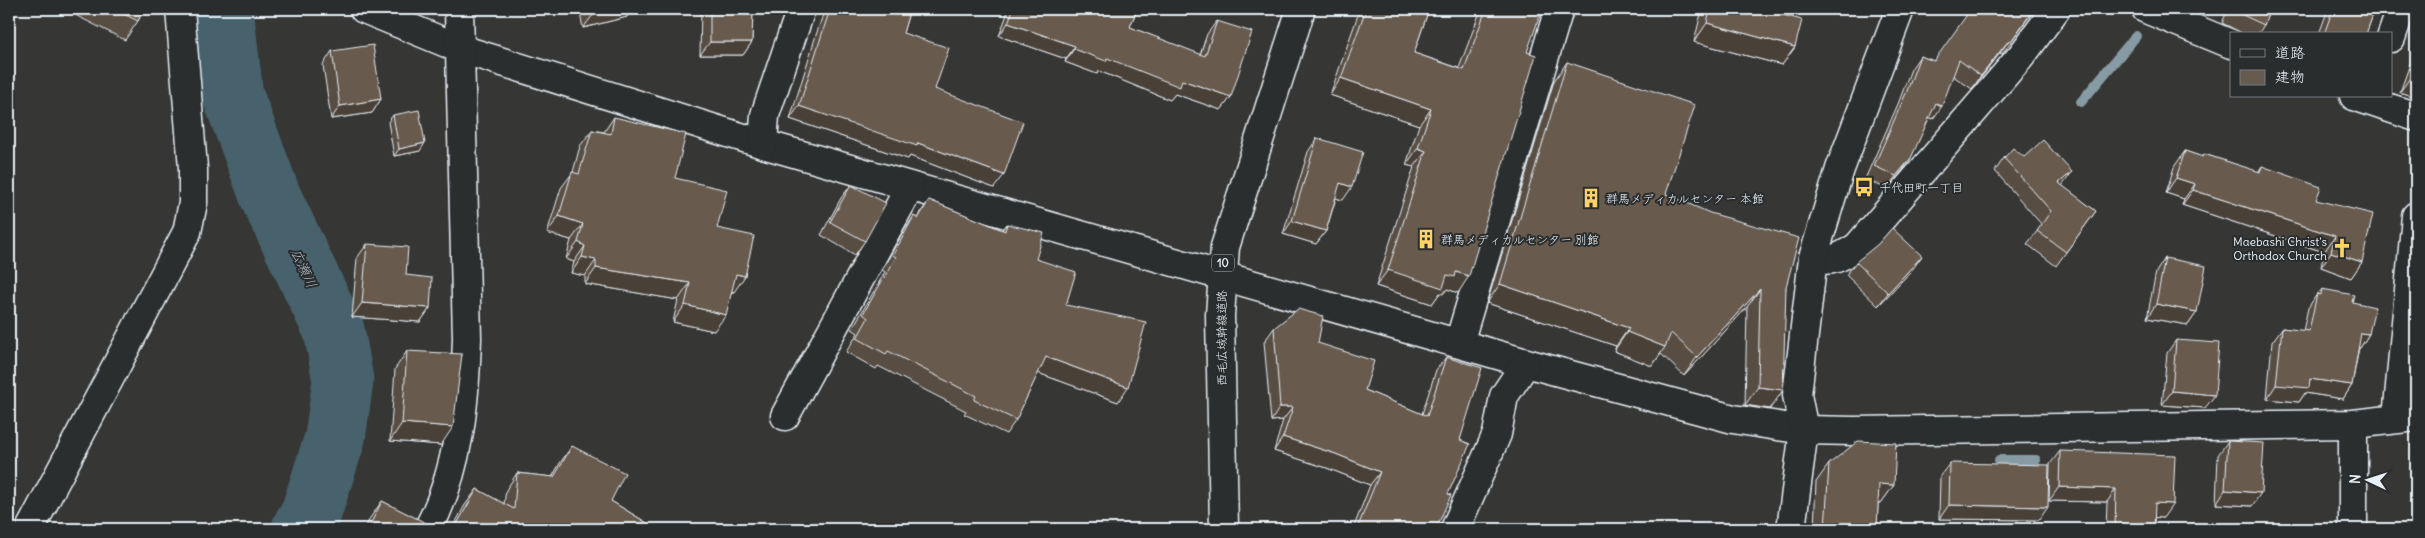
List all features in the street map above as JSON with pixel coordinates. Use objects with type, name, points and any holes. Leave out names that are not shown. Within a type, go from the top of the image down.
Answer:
[{"type":"street","points":[[30,529],[187,232],[193,204],[193,168],[180,9]]},
{"type":"street","points":[[364,9],[461,50],[763,144],[910,187],[1221,274],[1526,363],[1733,419],[1804,430],[1854,431],[2353,424],[2407,417],[2416,216]]},
{"type":"street","points":[[428,529],[444,495],[454,460],[466,370],[459,9]]},
{"type":"street","points":[[763,144],[765,115],[801,9]]},
{"type":"street","name":"西毛広域幹線道路","points":[[1224,529],[1220,363],[1221,274],[1225,247],[1236,208],[1300,9]]},
{"type":"street","points":[[1459,343],[1559,9]]},
{"type":"street","points":[[1791,529],[1804,430],[1797,395],[1813,258],[1840,169],[1900,9]]},
{"type":"street","points":[[1813,258],[1828,262],[1857,247],[2022,55],[2056,9]]},
{"type":"street","points":[[2146,9],[2230,44]]},
{"type":"street","points":[[2392,35],[2401,9]]},
{"type":"street","points":[[2365,98],[2416,117]]},
{"type":"street","points":[[785,416],[910,187]]},
{"type":"street","points":[[1455,529],[1496,434],[1504,396],[1526,363]]},
{"type":"street","points":[[2353,424],[2353,529]]},
{"type":"building","points":[[114,9],[144,9],[138,21]]},
{"type":"building","points":[[591,9],[616,9],[593,15]]},
{"type":"building","points":[[710,9],[753,9],[752,42],[710,42]]},
{"type":"building","points":[[830,9],[910,9],[903,33],[949,48],[935,89],[1023,122],[1004,175],[918,143],[917,146],[799,106]]},
{"type":"building","points":[[1013,9],[1137,9],[1130,27],[1205,56],[1217,21],[1252,32],[1231,97],[1182,80],[1180,87],[1107,58],[1106,61],[1074,49],[1075,46],[1008,23]]},
{"type":"building","points":[[1366,9],[1429,9],[1414,53],[1464,70],[1486,9],[1534,9],[1541,12],[1527,52],[1536,55],[1469,276],[1456,272],[1455,277],[1447,275],[1443,288],[1388,270],[1426,151],[1418,148],[1431,109],[1341,78]]},
{"type":"building","points":[[1710,9],[1772,9],[1772,12],[1802,20],[1795,47],[1707,23]]},
{"type":"building","points":[[1971,9],[2034,9],[2011,41],[2009,40],[1981,76],[1959,60],[1942,106],[1936,103],[1911,158],[1896,176],[1874,166],[1907,91],[1920,56],[1934,61]]},
{"type":"building","points":[[2232,9],[2270,9],[2264,25]]},
{"type":"building","points":[[2333,9],[2375,9],[2367,32],[2325,32]]},
{"type":"building","points":[[373,45],[381,99],[340,106],[332,51]]},
{"type":"building","points":[[1567,62],[1695,105],[1666,194],[1710,213],[1799,238],[1786,287],[1783,390],[1758,387],[1760,289],[1697,357],[1671,333],[1665,347],[1627,332],[1629,328],[1500,284]]},
{"type":"building","points":[[2416,63],[2416,77],[2412,75]]},
{"type":"building","points":[[419,110],[425,143],[399,149],[393,115]]},
{"type":"building","points":[[614,117],[686,134],[675,178],[727,190],[717,228],[754,236],[745,276],[736,274],[726,315],[685,305],[690,283],[596,268],[596,260],[582,257],[585,246],[578,242],[583,224],[559,216],[572,172],[579,174],[592,130],[611,134]]},
{"type":"building","points":[[1317,138],[1363,152],[1352,187],[1340,183],[1326,231],[1292,221]]},
{"type":"building","points":[[2043,140],[2072,172],[2059,183],[2096,211],[2066,252],[2037,231],[2051,211],[2004,158],[2013,148],[2024,157]]},
{"type":"building","points":[[2185,151],[2203,157],[2204,154],[2260,172],[2262,166],[2321,187],[2316,200],[2373,214],[2362,262],[2331,252],[2335,236],[2193,190],[2195,184],[2176,178]]},
{"type":"building","points":[[851,185],[886,203],[865,241],[830,222]]},
{"type":"building","points":[[929,200],[1005,231],[1007,224],[1044,233],[1036,259],[1076,272],[1066,305],[1146,322],[1128,387],[1046,357],[1016,420],[974,400],[976,396],[888,351],[886,354],[857,338],[868,318],[863,314],[896,257],[893,255],[914,216],[918,219]]},
{"type":"building","points":[[1892,228],[1922,256],[1888,293],[1856,262],[1878,244]]},
{"type":"building","points":[[367,244],[408,247],[406,275],[432,278],[430,308],[362,303]]},
{"type":"building","points":[[2165,258],[2206,266],[2197,312],[2156,304]]},
{"type":"building","points":[[2322,289],[2354,295],[2352,302],[2375,307],[2369,334],[2361,333],[2352,385],[2310,379],[2309,388],[2276,385],[2282,328],[2309,331],[2317,294],[2321,295]]},
{"type":"building","points":[[1298,309],[1323,316],[1318,343],[1374,361],[1365,390],[1427,416],[1446,357],[1482,368],[1460,440],[1470,444],[1448,494],[1451,495],[1436,529],[1357,529],[1380,472],[1336,454],[1283,437],[1293,407],[1280,407],[1274,328]]},
{"type":"building","points":[[2176,340],[2219,343],[2215,395],[2172,391]]},
{"type":"building","points":[[407,351],[462,354],[453,427],[402,423]]},
{"type":"building","points":[[1858,441],[1896,443],[1894,485],[1879,484],[1877,529],[1825,529],[1829,464]]},
{"type":"building","points":[[2228,441],[2264,443],[2261,493],[2225,490]]},
{"type":"building","points":[[572,446],[625,473],[611,501],[657,529],[454,529],[477,489],[514,509],[517,473],[554,477]]},
{"type":"building","points":[[2060,451],[2175,455],[2173,504],[2155,503],[2154,529],[2115,529],[2116,489],[2059,487]]},
{"type":"building","points":[[1950,463],[2049,465],[2048,507],[1949,505]]},
{"type":"building","points":[[382,501],[436,528],[436,529],[368,529]]},
{"type":"building","points":[[2234,525],[2264,526],[2264,529],[2234,529]]},
{"type":"waterway","name":"広瀬川","points":[[223,9],[233,96],[271,198],[334,330],[343,380],[335,438],[311,513],[302,529]]},
{"type":"waterway","points":[[2081,102],[2136,36]]},
{"type":"waterway","points":[[1999,460],[2036,460]]},
{"type":"place","name":"千代田町一丁目","points":[[1864,187]]},
{"type":"place","name":"群馬メディカルセンター 本館","points":[[1591,198]]},
{"type":"place","name":"群馬メディカルセンター 別館","points":[[1426,239]]},
{"type":"place","name":"Maebashi Christ's Orthodox Church","points":[[2342,248]]}]
